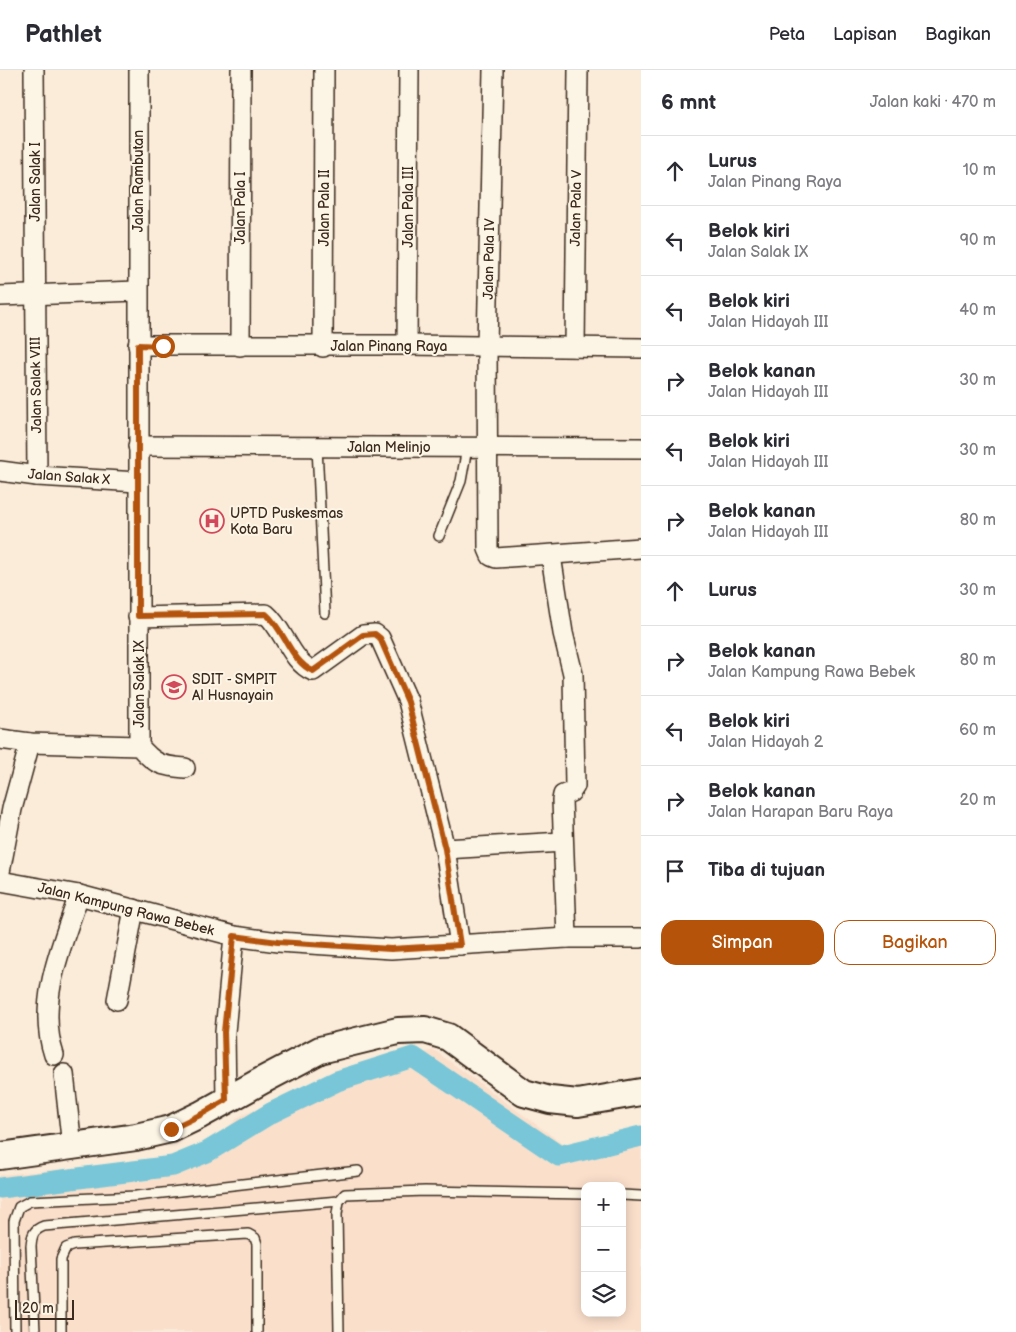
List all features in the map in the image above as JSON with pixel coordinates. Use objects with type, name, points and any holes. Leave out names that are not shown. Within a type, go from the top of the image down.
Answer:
[{"type":"street","name":"Jalan Salak I","points":[[34,70],[35,294]]},
{"type":"street","name":"Jalan Rambutan","points":[[137,291],[139,70]]},
{"type":"street","name":"Jalan Pala I","points":[[240,346],[241,70]]},
{"type":"street","name":"Jalan Pala II","points":[[323,347],[324,70]]},
{"type":"street","name":"Jalan Pala III","points":[[407,345],[409,70]]},
{"type":"street","name":"Jalan Pala IV","points":[[494,70],[486,346],[488,549],[491,556],[496,558],[551,556]]},
{"type":"street","name":"Jalan Pala V","points":[[575,347],[578,70]]},
{"type":"street","points":[[0,296],[137,291]]},
{"type":"street","name":"Jalan Salak IX","points":[[137,291],[140,746]]},
{"type":"street","name":"Jalan Salak VIII","points":[[35,294],[37,476]]},
{"type":"street","name":"Jalan Pinang Raya","points":[[138,345],[323,347],[407,345],[641,348]]},
{"type":"street","name":"Jalan Melinjo","points":[[138,446],[641,448]]},
{"type":"street","name":"Jalan Salak X","points":[[0,471],[37,476],[138,482]]},
{"type":"street","points":[[567,938],[563,795],[571,792],[575,786],[573,674],[563,633],[551,556],[641,548]]},
{"type":"street","points":[[138,616],[266,614],[276,623],[304,667],[313,671],[363,635],[375,634],[380,638],[408,702],[445,849],[460,945]]},
{"type":"street","points":[[0,739],[30,743],[140,746],[151,760],[162,766],[185,768]]},
{"type":"street","points":[[0,872],[12,809],[30,743]]},
{"type":"street","points":[[445,849],[564,842]]},
{"type":"street","name":"Jalan Kampung Rawa Bebek","points":[[0,881],[79,895],[234,936],[278,942],[391,949],[567,938],[641,938]]},
{"type":"street","points":[[54,1055],[48,1026],[50,986],[79,895]]},
{"type":"street","points":[[117,1000],[134,909]]},
{"type":"street","points":[[226,1100],[224,1032],[234,936]]},
{"type":"street","points":[[0,1156],[72,1147],[171,1129],[320,1050],[398,1031],[425,1030],[448,1037],[524,1093],[550,1100],[578,1103],[641,1092]]},
{"type":"street","points":[[64,1074],[72,1147]]},
{"type":"lane","points":[[317,447],[325,613]]},
{"type":"lane","points":[[439,536],[461,481],[467,448]]},
{"type":"lane","points":[[15,1332],[14,1221],[19,1207],[30,1201],[136,1196],[358,1172]]},
{"type":"lane","points":[[339,1332],[337,1214],[339,1201],[345,1194],[406,1192],[581,1194]]},
{"type":"lane","points":[[626,1195],[641,1196]]},
{"type":"lane","points":[[35,1332],[31,1246],[32,1234],[36,1229],[44,1226],[339,1201]]},
{"type":"lane","points":[[61,1332],[61,1259],[66,1248],[74,1245],[132,1240],[248,1234],[255,1238],[257,1244],[257,1332]]},
{"type":"shaded area","points":[[434,1050],[563,1144],[641,1144],[641,1332],[0,1332],[0,1175],[196,1156],[240,1116],[351,1072]]},
{"type":"waterway","points":[[0,1188],[173,1166],[207,1152],[271,1113],[337,1081],[413,1057],[559,1156],[641,1136]]},
{"type":"place","name":"UPTD Puskesmas Kota Baru","points":[[212,521]]},
{"type":"place","name":"SDIT - SMPIT Al Husnayain","points":[[174,687]]},
{"type":"route","points":[[163,346],[138,345],[138,616],[266,614],[276,623],[304,667],[313,671],[363,635],[375,634],[380,638],[408,702],[439,832],[445,849],[460,945],[391,949],[278,942],[234,936],[224,1032],[226,1100],[171,1129]]}]
